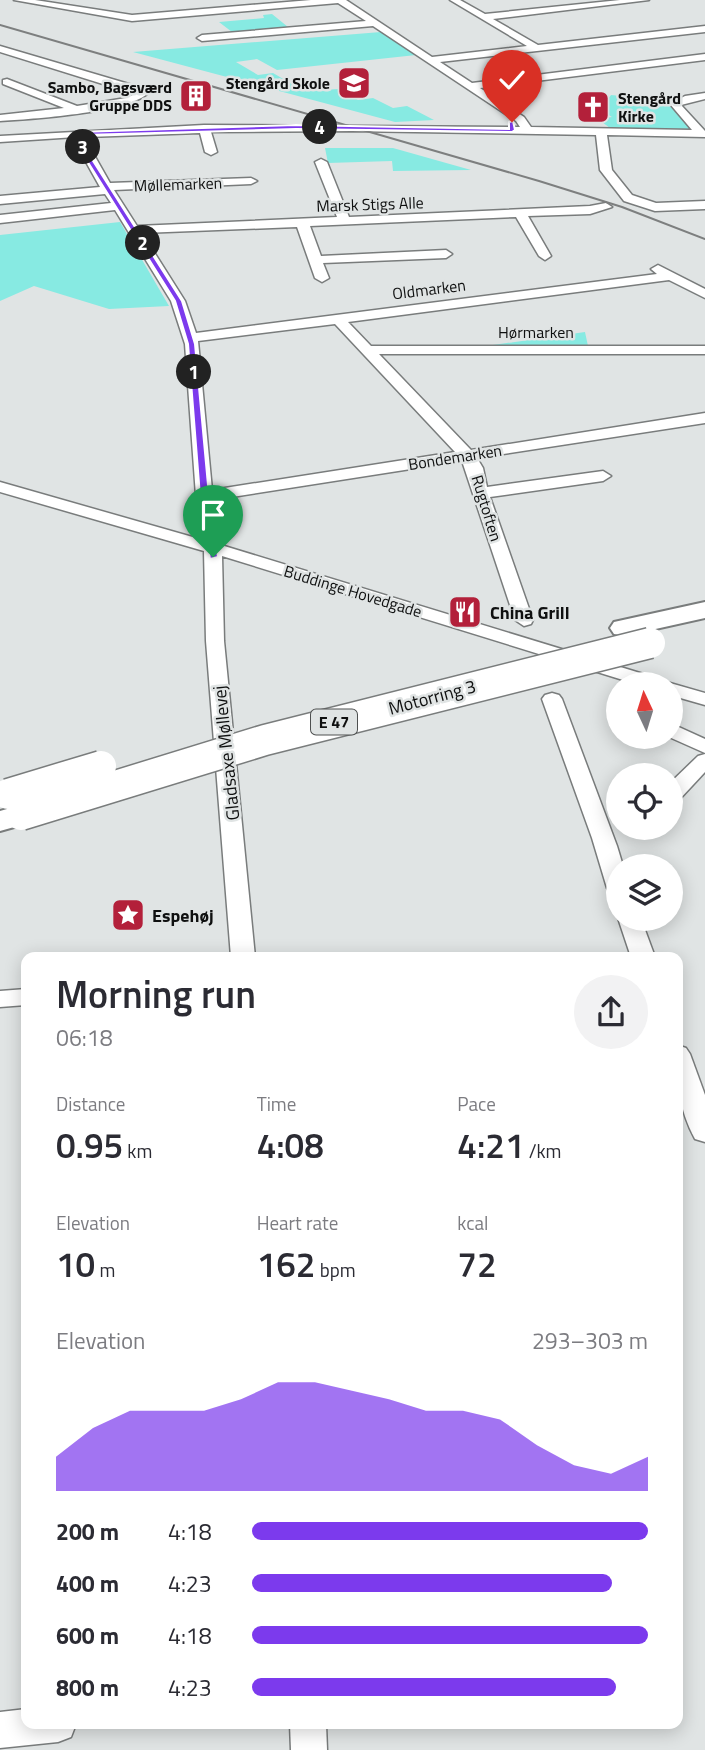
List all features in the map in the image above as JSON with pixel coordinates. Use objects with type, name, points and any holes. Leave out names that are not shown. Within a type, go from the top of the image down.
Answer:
[{"type":"highway","name":"Motorring 3","points":[[7,807],[198,736],[433,674],[705,610]]},
{"type":"highway","name":"Motorring 3","points":[[7,807],[705,630]]},
{"type":"street","points":[[18,0],[127,18],[341,0],[513,115],[529,131]]},
{"type":"street","points":[[454,0],[537,48]]},
{"type":"street","points":[[484,17],[645,0]]},
{"type":"street","points":[[202,38],[374,23]]},
{"type":"street","points":[[429,60],[705,29]]},
{"type":"street","points":[[0,49],[135,89],[142,94],[129,101],[76,110],[0,118]]},
{"type":"street","points":[[469,86],[705,58]]},
{"type":"street","points":[[7,82],[76,110]]},
{"type":"street","points":[[703,134],[675,104],[688,98],[705,96]]},
{"type":"street","points":[[512,130],[513,115]]},
{"type":"street","points":[[0,139],[204,128],[703,134]]},
{"type":"street","points":[[204,128],[211,152]]},
{"type":"street","points":[[601,132],[606,170],[628,198],[655,207],[705,205]]},
{"type":"street","name":"Møllemarken","points":[[81,133],[86,154],[178,301],[191,338],[204,496],[213,552]]},
{"type":"street","points":[[321,162],[345,221]]},
{"type":"street","name":"Møllemarken","points":[[0,200],[107,189],[251,181]]},
{"type":"street","points":[[0,219],[119,206]]},
{"type":"street","name":"Marsk Stigs Alle","points":[[134,230],[606,207]]},
{"type":"street","points":[[520,213],[545,256]]},
{"type":"street","points":[[302,222],[322,278]]},
{"type":"street","points":[[315,260],[446,254]]},
{"type":"street","points":[[656,268],[705,294]]},
{"type":"street","name":"Oldmarken","points":[[191,338],[671,276]]},
{"type":"street","name":"Rugtoften","points":[[338,319],[467,455],[475,468],[480,493],[524,620]]},
{"type":"street","name":"Hørmarken","points":[[368,350],[705,350]]},
{"type":"street","name":"Bondemarken","points":[[204,496],[705,418]]},
{"type":"street","points":[[480,493],[603,476]]},
{"type":"street","name":"Buddinge Hovedgade","points":[[0,487],[154,540],[213,552],[616,672]]},
{"type":"street","name":"Buddinge Hovedgade","points":[[213,552],[606,677]]},
{"type":"street","name":"Gladsaxe Møllevej","points":[[213,552],[215,641],[243,952]]},
{"type":"street","points":[[683,693],[705,699]]},
{"type":"street","points":[[552,699],[596,822],[606,828]]},
{"type":"street","points":[[683,701],[705,708]]},
{"type":"street","points":[[683,736],[705,747]]},
{"type":"street","points":[[683,783],[705,760]]},
{"type":"street","points":[[633,931],[641,952]]},
{"type":"street","points":[[0,999],[21,998]]},
{"type":"street","points":[[683,1071],[705,1132]]},
{"type":"street","points":[[0,1730],[21,1728]]},
{"type":"street","points":[[308,1729],[309,1750]]},
{"type":"shaded area","points":[[272,14],[288,27],[232,32],[219,22],[264,18],[263,15]]},
{"type":"shaded area","points":[[381,32],[416,55],[277,70],[257,59],[236,62],[258,75],[273,73],[304,91],[339,89],[358,100],[373,98],[393,108],[407,106],[434,120],[395,122],[133,52]]},
{"type":"shaded area","points":[[611,95],[670,101],[670,106],[690,129],[610,128],[598,119],[612,117],[602,111],[602,106],[593,98],[608,99]]},
{"type":"shaded area","points":[[325,148],[393,148],[471,170],[393,171],[392,161],[328,163]]},
{"type":"shaded area","points":[[120,222],[169,306],[109,309],[34,286],[0,301],[0,235]]},
{"type":"shaded area","points":[[585,332],[588,346],[486,346]]},
{"type":"tram line","points":[[0,25],[539,181],[622,207],[705,239]]},
{"type":"place","name":"Stengård Skole","points":[[354,83]]},
{"type":"place","name":"Sambo, Bagsværd Gruppe DDS","points":[[196,96]]},
{"type":"place","name":"Stengård Kirke","points":[[593,107]]},
{"type":"place","name":"China Grill","points":[[465,612]]},
{"type":"place","name":"Espehøj","points":[[128,915]]},
{"type":"route","points":[[213,557],[214,548],[204,496],[192,344],[186,319],[178,301],[87,156],[80,138],[81,133],[296,127],[512,130],[512,122]]}]
